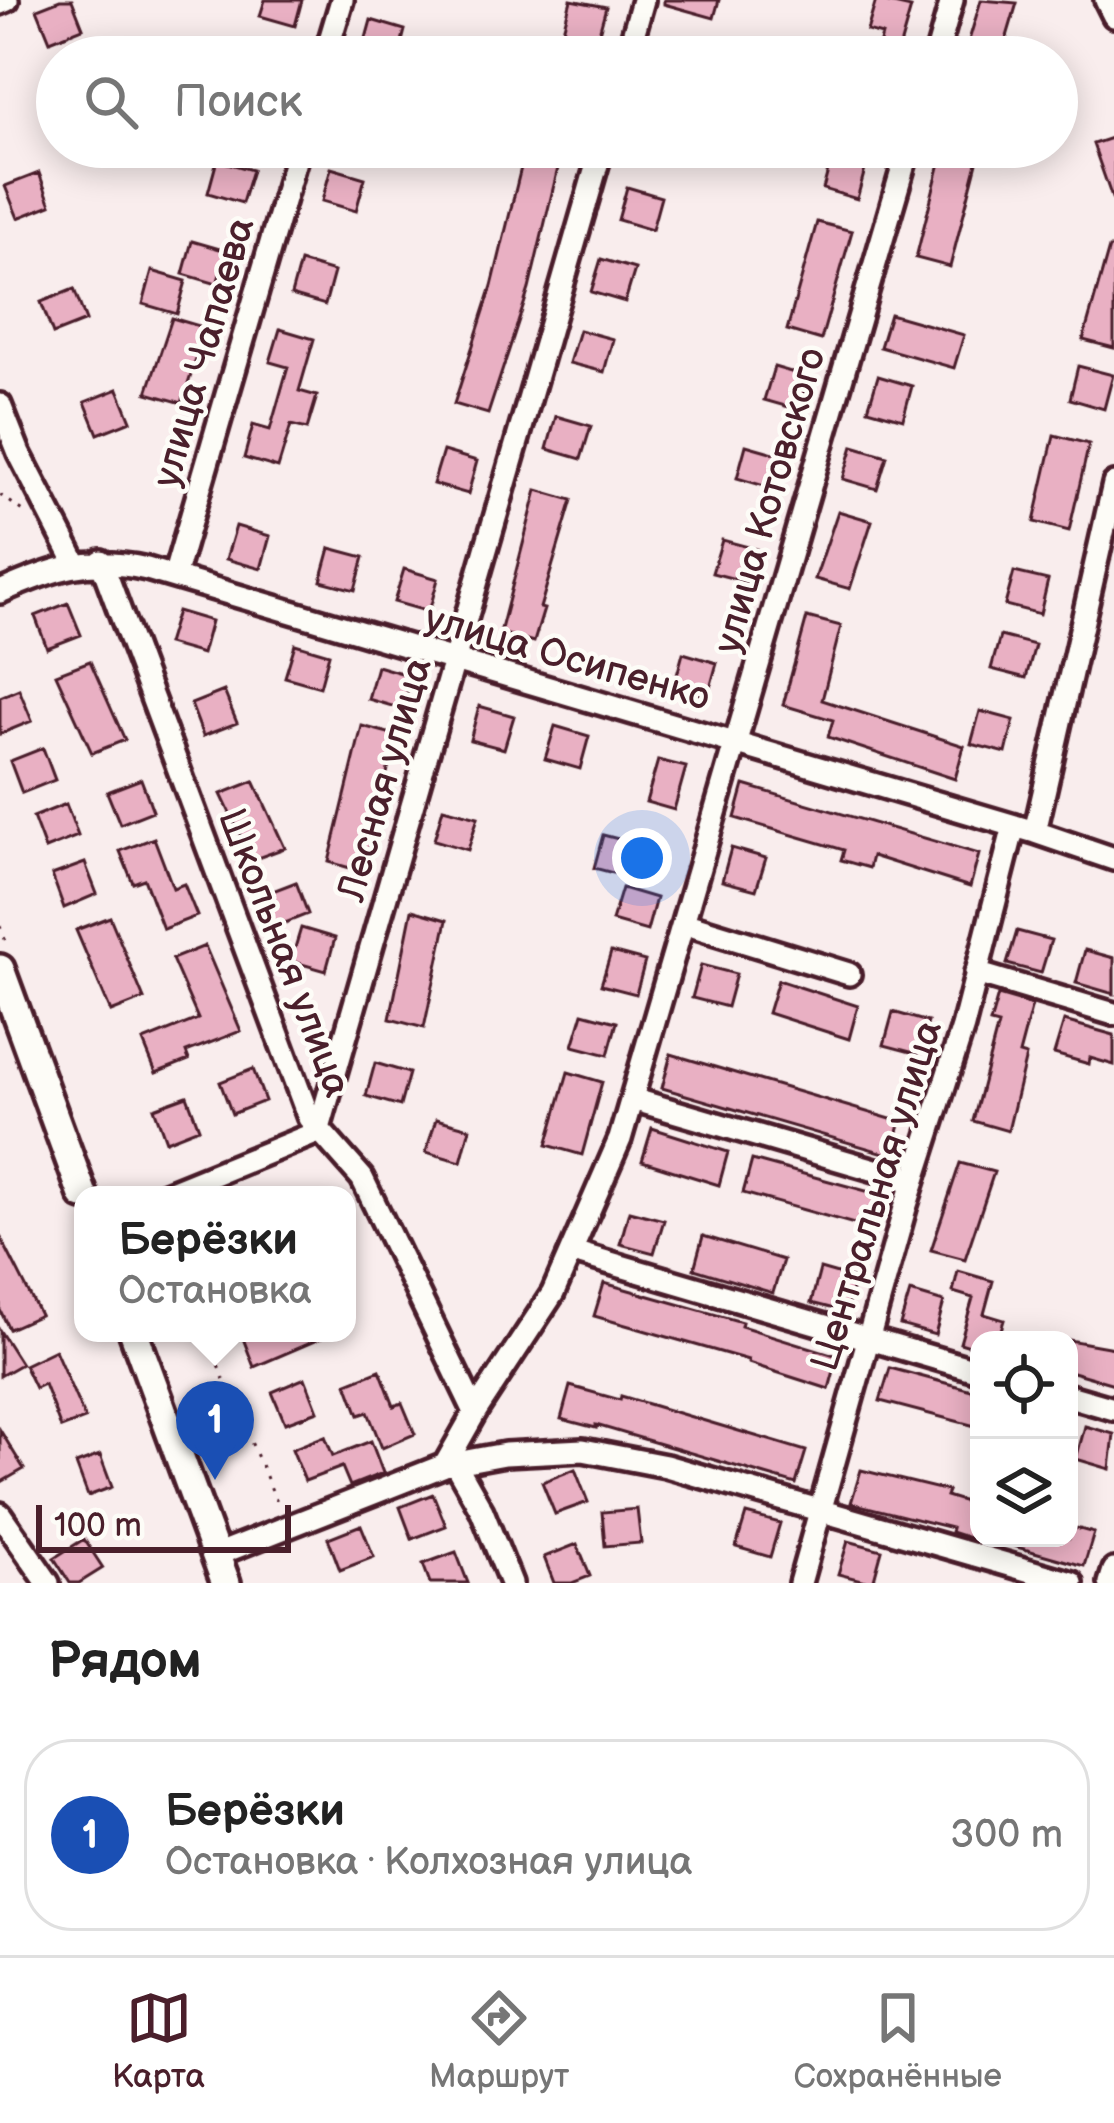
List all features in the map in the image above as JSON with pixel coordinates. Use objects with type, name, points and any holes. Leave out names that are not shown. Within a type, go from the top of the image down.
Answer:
[{"type":"main road","points":[[0,969],[80,1186]]},
{"type":"main road","points":[[137,1342],[226,1583]]},
{"type":"street","points":[[331,36],[342,0]]},
{"type":"street","points":[[633,36],[644,0]]},
{"type":"street","points":[[941,36],[952,0]]},
{"type":"street","points":[[1106,0],[1114,16]]},
{"type":"street","name":"улица Чапаева","points":[[174,577],[293,168]]},
{"type":"street","name":"Лесная улица","points":[[318,1132],[596,168]]},
{"type":"street","name":"улица Котовского","points":[[450,1464],[475,1412],[535,1326],[609,1168],[903,168]]},
{"type":"street","points":[[0,405],[76,564]]},
{"type":"street","name":"Центральная улица","points":[[800,1583],[913,1181],[1024,829],[1114,484]]},
{"type":"street","name":"улица Осипенко","points":[[0,592],[76,564],[101,561],[174,577],[1114,859]]},
{"type":"street","name":"Школьная улица","points":[[101,561],[298,1094],[318,1132],[362,1178],[475,1412]]},
{"type":"street","points":[[683,923],[850,974]]},
{"type":"street","points":[[976,974],[1114,1014]]},
{"type":"street","points":[[632,1099],[913,1181]]},
{"type":"street","points":[[185,1186],[318,1132]]},
{"type":"street","points":[[573,1252],[970,1367]]},
{"type":"street","points":[[1078,1398],[1114,1408]]},
{"type":"street","points":[[216,1556],[450,1464],[548,1450],[610,1453],[1072,1583]]},
{"type":"street","points":[[450,1464],[482,1510],[511,1583]]},
{"type":"street","points":[[0,1514],[48,1583]]},
{"type":"street","points":[[1111,1583],[1114,1570]]},
{"type":"path","points":[[208,1342],[288,1527]]},
{"type":"building","points":[[72,0],[83,28],[48,36],[37,9]]},
{"type":"building","points":[[265,0],[302,0],[295,26],[260,16]]},
{"type":"building","points":[[571,0],[606,7],[598,36],[563,30]]},
{"type":"building","points":[[664,0],[719,0],[714,18],[664,4]]},
{"type":"building","points":[[876,0],[911,8],[903,36],[867,31]]},
{"type":"building","points":[[981,0],[1017,3],[1007,36],[970,36]]},
{"type":"building","points":[[371,20],[405,30],[403,36],[367,36]]},
{"type":"building","points":[[1114,137],[1114,197],[1112,198],[1093,144]]},
{"type":"building","points":[[215,168],[252,170],[242,203],[208,193]]},
{"type":"building","points":[[331,168],[365,178],[356,211],[322,201]]},
{"type":"building","points":[[521,168],[558,168],[529,289],[488,414],[454,404],[492,286]]},
{"type":"building","points":[[829,168],[865,168],[857,199],[823,189]]},
{"type":"building","points":[[939,168],[976,168],[950,267],[916,258]]},
{"type":"building","points":[[39,173],[51,205],[18,218],[5,186]]},
{"type":"building","points":[[627,187],[661,197],[652,230],[618,220]]},
{"type":"building","points":[[817,222],[852,231],[821,340],[787,330]]},
{"type":"building","points":[[192,241],[227,251],[217,284],[183,274]]},
{"type":"building","points":[[1109,248],[1114,248],[1114,348],[1083,340]]},
{"type":"building","points":[[601,259],[635,269],[625,302],[591,292]]},
{"type":"building","points":[[300,262],[334,272],[325,305],[291,295]]},
{"type":"building","points":[[152,271],[186,281],[177,314],[143,304]]},
{"type":"building","points":[[74,289],[86,321],[53,334],[41,302]]},
{"type":"building","points":[[890,314],[964,335],[954,368],[880,347]]},
{"type":"building","points":[[172,318],[206,328],[182,403],[147,393]]},
{"type":"building","points":[[280,329],[314,339],[299,391],[317,396],[307,429],[291,425],[278,468],[244,458],[253,425],[270,430],[288,367],[270,362]]},
{"type":"building","points":[[579,330],[613,339],[604,372],[569,363]]},
{"type":"building","points":[[1078,366],[1113,375],[1104,409],[1070,399]]},
{"type":"building","points":[[774,367],[808,377],[799,410],[764,400]]},
{"type":"building","points":[[878,376],[912,386],[903,419],[868,409]]},
{"type":"building","points":[[118,389],[131,421],[98,434],[85,402]]},
{"type":"building","points":[[556,416],[591,426],[581,459],[547,449]]},
{"type":"building","points":[[1054,435],[1089,444],[1069,531],[1034,522]]},
{"type":"building","points":[[746,445],[781,455],[771,488],[737,478]]},
{"type":"building","points":[[853,446],[887,456],[877,489],[843,479]]},
{"type":"building","points":[[443,451],[477,461],[468,494],[433,484]]},
{"type":"building","points":[[537,490],[572,500],[534,642],[500,633]]},
{"type":"building","points":[[838,511],[872,521],[850,589],[815,579]]},
{"type":"building","points":[[236,526],[270,536],[261,569],[226,559]]},
{"type":"building","points":[[722,540],[756,549],[747,582],[712,573]]},
{"type":"building","points":[[330,548],[364,557],[355,590],[321,581]]},
{"type":"building","points":[[404,569],[438,579],[429,612],[394,602]]},
{"type":"building","points":[[1014,572],[1048,580],[1040,614],[1005,605]]},
{"type":"building","points":[[68,603],[81,635],[47,648],[35,616]]},
{"type":"building","points":[[177,611],[211,621],[202,654],[167,644]]},
{"type":"building","points":[[807,617],[841,626],[822,700],[964,746],[955,779],[828,737],[833,720],[783,705]]},
{"type":"building","points":[[1000,636],[1035,645],[1026,678],[991,669]]},
{"type":"building","points":[[295,644],[329,654],[320,687],[285,677]]},
{"type":"building","points":[[683,653],[717,663],[708,696],[674,686]]},
{"type":"building","points":[[90,661],[125,740],[92,753],[56,674]]},
{"type":"building","points":[[377,666],[412,676],[402,709],[368,699]]},
{"type":"building","points":[[19,689],[32,721],[0,734],[0,697]]},
{"type":"building","points":[[224,691],[237,723],[203,736],[191,704]]},
{"type":"building","points":[[479,706],[514,716],[504,749],[470,740]]},
{"type":"building","points":[[980,711],[1014,720],[1006,753],[971,744]]},
{"type":"building","points":[[362,726],[396,735],[364,872],[329,862]]},
{"type":"building","points":[[555,726],[589,736],[580,769],[545,759]]},
{"type":"building","points":[[43,748],[55,780],[22,793],[10,761]]},
{"type":"building","points":[[658,760],[686,767],[674,810],[646,802]]},
{"type":"building","points":[[141,779],[153,811],[120,824],[107,792]]},
{"type":"building","points":[[254,781],[285,848],[252,860],[221,794]]},
{"type":"building","points":[[744,785],[979,854],[970,887],[872,856],[869,868],[841,860],[844,850],[735,818]]},
{"type":"building","points":[[66,804],[78,836],[45,849],[33,817]]},
{"type":"building","points":[[443,808],[478,817],[468,850],[434,840]]},
{"type":"building","points":[[603,835],[638,844],[628,877],[594,868]]},
{"type":"building","points":[[154,838],[173,888],[184,884],[197,916],[163,929],[144,879],[133,883],[120,851]]},
{"type":"building","points":[[731,848],[766,858],[756,890],[722,881]]},
{"type":"building","points":[[85,863],[97,894],[64,908],[52,875]]},
{"type":"building","points":[[296,882],[308,914],[275,927],[262,895]]},
{"type":"building","points":[[622,888],[656,898],[647,931],[612,921]]},
{"type":"building","points":[[412,910],[447,920],[424,1028],[390,1019]]},
{"type":"building","points":[[110,917],[144,999],[111,1012],[76,930]]},
{"type":"building","points":[[301,928],[335,938],[326,971],[291,961]]},
{"type":"building","points":[[1017,931],[1051,940],[1041,973],[1007,964]]},
{"type":"building","points":[[205,946],[241,1031],[186,1052],[189,1060],[156,1073],[143,1041],[198,1019],[172,959]]},
{"type":"building","points":[[1085,950],[1114,958],[1114,994],[1076,983]]},
{"type":"building","points":[[611,952],[645,961],[636,994],[601,985]]},
{"type":"building","points":[[701,965],[736,974],[727,1007],[692,998]]},
{"type":"building","points":[[778,980],[858,1006],[849,1039],[768,1013]]},
{"type":"building","points":[[998,995],[1032,1005],[1019,1054],[1026,1056],[1008,1131],[973,1121],[998,1025],[990,1023]]},
{"type":"building","points":[[893,1012],[928,1022],[918,1054],[884,1045]]},
{"type":"building","points":[[583,1013],[617,1022],[608,1055],[573,1046]]},
{"type":"building","points":[[1064,1021],[1114,1035],[1114,1065],[1054,1054]]},
{"type":"building","points":[[671,1054],[901,1122],[891,1155],[662,1088]]},
{"type":"building","points":[[375,1063],[409,1073],[400,1106],[366,1096]]},
{"type":"building","points":[[253,1069],[265,1101],[232,1114],[220,1082]]},
{"type":"building","points":[[568,1072],[602,1082],[582,1155],[547,1145]]},
{"type":"building","points":[[187,1096],[199,1128],[166,1141],[154,1108]]},
{"type":"building","points":[[436,1119],[470,1128],[461,1162],[426,1152]]},
{"type":"building","points":[[652,1128],[728,1152],[719,1185],[642,1161]]},
{"type":"building","points":[[752,1160],[881,1195],[872,1229],[743,1193]]},
{"type":"building","points":[[960,1163],[994,1172],[965,1259],[931,1250]]},
{"type":"building","points":[[629,1211],[664,1220],[654,1253],[620,1244]]},
{"type":"building","points":[[0,1236],[40,1315],[9,1329],[0,1310]]},
{"type":"building","points":[[703,1236],[783,1260],[773,1293],[694,1269]]},
{"type":"building","points":[[820,1269],[855,1279],[846,1312],[811,1303]]},
{"type":"building","points":[[958,1271],[993,1281],[984,1314],[1004,1320],[1001,1331],[970,1331],[970,1346],[960,1343],[973,1298],[953,1292]]},
{"type":"building","points":[[604,1283],[742,1322],[741,1326],[838,1356],[829,1389],[748,1360],[594,1316]]},
{"type":"building","points":[[910,1292],[944,1302],[935,1335],[900,1325]]},
{"type":"building","points":[[0,1331],[21,1364],[0,1376]]},
{"type":"building","points":[[244,1342],[312,1342],[254,1367]]},
{"type":"building","points":[[1078,1342],[1114,1348],[1114,1384],[1078,1374]]},
{"type":"building","points":[[55,1350],[85,1419],[61,1428],[44,1384],[35,1388],[24,1365]]},
{"type":"building","points":[[890,1368],[970,1390],[970,1425],[880,1401]]},
{"type":"building","points":[[380,1370],[394,1406],[402,1403],[415,1434],[382,1448],[368,1412],[359,1415],[347,1383]]},
{"type":"building","points":[[305,1378],[318,1411],[285,1423],[272,1392]]},
{"type":"building","points":[[570,1386],[620,1400],[621,1396],[806,1451],[796,1484],[561,1419]]},
{"type":"building","points":[[1085,1426],[1114,1434],[1110,1469],[1078,1460]]},
{"type":"building","points":[[0,1430],[24,1469],[0,1483]]},
{"type":"building","points":[[325,1436],[333,1456],[371,1441],[383,1473],[350,1486],[342,1467],[305,1481],[292,1449]]},
{"type":"building","points":[[100,1455],[112,1487],[88,1496],[76,1464]]},
{"type":"building","points":[[575,1469],[588,1502],[555,1514],[542,1482]]},
{"type":"building","points":[[861,1470],[948,1491],[946,1496],[970,1503],[970,1538],[951,1532],[952,1528],[851,1503]]},
{"type":"building","points":[[433,1494],[446,1526],[412,1539],[400,1507]]},
{"type":"building","points":[[637,1509],[641,1543],[605,1546],[602,1512]]},
{"type":"building","points":[[746,1514],[780,1523],[770,1557],[736,1547]]},
{"type":"building","points":[[361,1525],[374,1557],[340,1570],[328,1538]]},
{"type":"building","points":[[1078,1529],[1094,1533],[1084,1566],[1017,1547],[1078,1547]]},
{"type":"building","points":[[84,1539],[103,1568],[79,1583],[70,1583],[54,1558]]},
{"type":"building","points":[[848,1541],[882,1550],[873,1583],[838,1574]]},
{"type":"building","points":[[577,1544],[590,1576],[554,1583],[544,1557]]},
{"type":"building","points":[[456,1552],[468,1583],[430,1583],[423,1564]]},
{"type":"place","name":"Берёзки","points":[[215,1480]]}]
